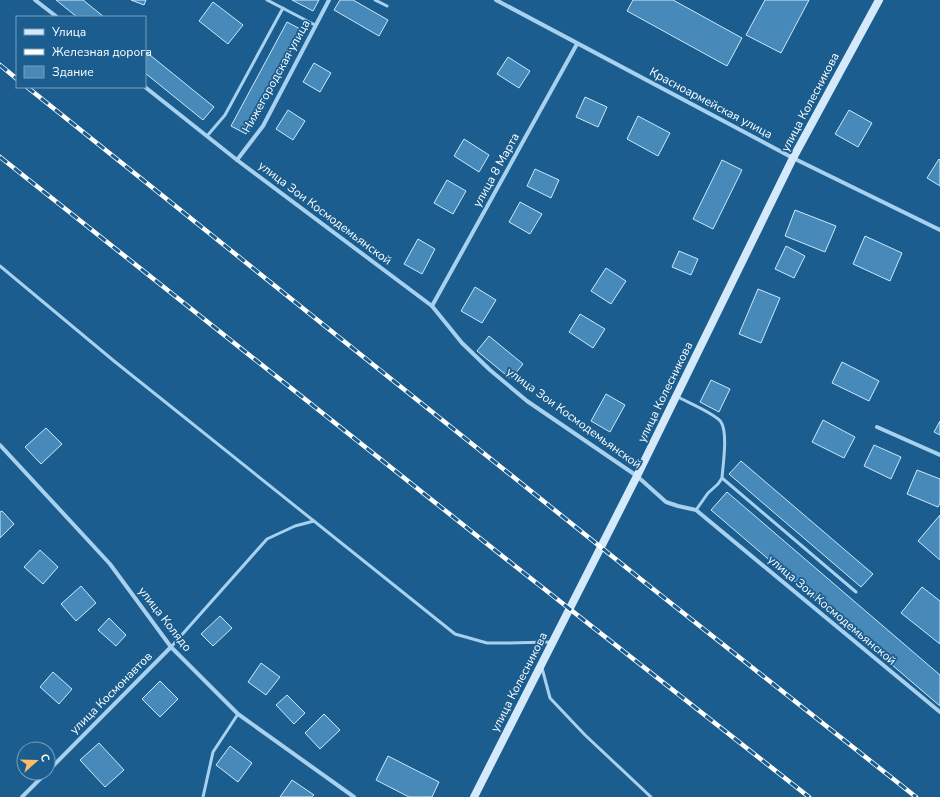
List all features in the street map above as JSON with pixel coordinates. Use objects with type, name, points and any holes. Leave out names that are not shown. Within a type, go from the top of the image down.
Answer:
[{"type":"street","points":[[35,0],[56,16]]},
{"type":"street","name":"Нижегородская улица","points":[[237,160],[263,126],[329,0]]},
{"type":"street","name":"Красноармейская улица","points":[[496,0],[794,158],[940,230]]},
{"type":"street","name":"улица Колесникова","points":[[474,797],[637,476],[794,158],[879,0]]},
{"type":"street","name":"улица 8 Марта","points":[[432,306],[577,44]]},
{"type":"street","name":"улица Зои Космодемьянской","points":[[146,88],[237,160],[432,306],[462,343],[490,370],[528,401],[637,476],[666,502],[696,510],[940,712]]},
{"type":"street","points":[[877,427],[940,455]]},
{"type":"street","name":"улица Колядо","points":[[0,445],[110,564],[171,647],[238,714],[354,797]]},
{"type":"street","name":"улица Космонавтов","points":[[56,763],[171,647]]},
{"type":"street","name":"улица Космонавтов","points":[[22,797],[38,781]]},
{"type":"lane","points":[[267,0],[316,25]]},
{"type":"lane","points":[[375,0],[387,6]]},
{"type":"lane","points":[[208,136],[225,115],[283,8]]},
{"type":"lane","points":[[0,266],[114,361],[455,634],[487,643],[553,642]]},
{"type":"lane","points":[[676,396],[714,416],[724,426],[725,439],[722,478],[708,493],[696,510]]},
{"type":"lane","points":[[722,478],[856,592]]},
{"type":"lane","points":[[171,647],[267,539],[295,526],[314,521]]},
{"type":"lane","points":[[541,664],[550,698],[585,735],[651,797]]},
{"type":"lane","points":[[203,797],[213,752],[238,714]]},
{"type":"building","points":[[56,0],[83,0],[103,16],[76,16]]},
{"type":"building","points":[[131,0],[146,0],[144,5]]},
{"type":"building","points":[[292,0],[319,0],[313,11]]},
{"type":"building","points":[[340,0],[353,0],[388,20],[379,36],[334,10]]},
{"type":"building","points":[[633,0],[673,0],[742,38],[727,66],[627,11]]},
{"type":"building","points":[[765,0],[809,0],[781,53],[746,35]]},
{"type":"building","points":[[213,2],[243,25],[228,44],[199,21]]},
{"type":"building","points":[[287,22],[302,30],[246,134],[231,126]]},
{"type":"building","points":[[146,52],[214,107],[203,120],[146,74]]},
{"type":"building","points":[[508,57],[530,71],[519,88],[497,74]]},
{"type":"building","points":[[314,63],[331,73],[320,92],[303,82]]},
{"type":"building","points":[[585,97],[607,107],[598,127],[576,117]]},
{"type":"building","points":[[288,110],[305,121],[293,140],[276,129]]},
{"type":"building","points":[[849,110],[872,123],[858,147],[835,134]]},
{"type":"building","points":[[638,116],[670,133],[658,156],[627,139]]},
{"type":"building","points":[[464,139],[489,155],[479,172],[454,156]]},
{"type":"building","points":[[939,159],[940,160],[940,186],[927,178]]},
{"type":"building","points":[[722,160],[742,170],[713,229],[693,219]]},
{"type":"building","points":[[535,169],[559,180],[551,198],[527,186]]},
{"type":"building","points":[[447,180],[466,191],[453,214],[434,203]]},
{"type":"building","points":[[520,202],[542,214],[530,234],[509,222]]},
{"type":"building","points":[[795,210],[836,226],[825,252],[785,236]]},
{"type":"building","points":[[865,236],[902,253],[890,281],[853,264]]},
{"type":"building","points":[[418,239],[435,249],[422,274],[404,264]]},
{"type":"building","points":[[786,246],[805,256],[794,278],[775,269]]},
{"type":"building","points":[[679,251],[698,259],[691,275],[672,267]]},
{"type":"building","points":[[606,268],[626,281],[611,304],[591,291]]},
{"type":"building","points":[[475,287],[496,300],[482,323],[461,311]]},
{"type":"building","points":[[758,289],[780,298],[761,343],[739,334]]},
{"type":"building","points":[[580,314],[605,329],[593,348],[569,332]]},
{"type":"building","points":[[489,336],[523,364],[511,379],[477,351]]},
{"type":"building","points":[[842,362],[879,381],[869,401],[832,383]]},
{"type":"building","points":[[711,380],[730,389],[719,412],[700,402]]},
{"type":"building","points":[[606,394],[625,405],[610,432],[591,421]]},
{"type":"building","points":[[823,420],[855,437],[844,458],[812,442]]},
{"type":"building","points":[[940,421],[940,435],[934,432]]},
{"type":"building","points":[[46,428],[62,444],[41,464],[25,447]]},
{"type":"building","points":[[874,445],[901,457],[891,479],[864,466]]},
{"type":"building","points":[[741,461],[873,574],[861,587],[729,474]]},
{"type":"building","points":[[917,470],[940,479],[940,503],[938,507],[907,494]]},
{"type":"building","points":[[727,492],[940,675],[940,706],[711,510]]},
{"type":"building","points":[[2,511],[14,524],[0,538],[0,512]]},
{"type":"building","points":[[940,515],[940,560],[918,541]]},
{"type":"building","points":[[40,550],[58,567],[43,584],[24,567]]},
{"type":"building","points":[[81,586],[96,603],[76,621],[61,604]]},
{"type":"building","points":[[922,587],[940,601],[940,644],[901,613]]},
{"type":"building","points":[[220,616],[232,628],[213,646],[201,634]]},
{"type":"building","points":[[109,618],[126,635],[116,646],[98,630]]},
{"type":"building","points":[[261,663],[280,677],[266,695],[248,682]]},
{"type":"building","points":[[53,672],[72,689],[59,704],[40,687]]},
{"type":"building","points":[[160,681],[178,699],[160,717],[142,699]]},
{"type":"building","points":[[287,695],[305,713],[294,724],[276,705]]},
{"type":"building","points":[[324,714],[340,730],[320,749],[305,733]]},
{"type":"building","points":[[99,743],[124,770],[105,787],[80,760]]},
{"type":"building","points":[[230,746],[252,763],[238,782],[216,765]]},
{"type":"building","points":[[388,756],[439,782],[432,797],[409,797],[376,780]]},
{"type":"building","points":[[292,780],[314,795],[312,797],[280,797]]},
{"type":"railway","points":[[0,65],[16,78]]},
{"type":"railway","points":[[28,88],[653,589],[916,797]]},
{"type":"railway","points":[[0,157],[515,566],[809,797]]}]
